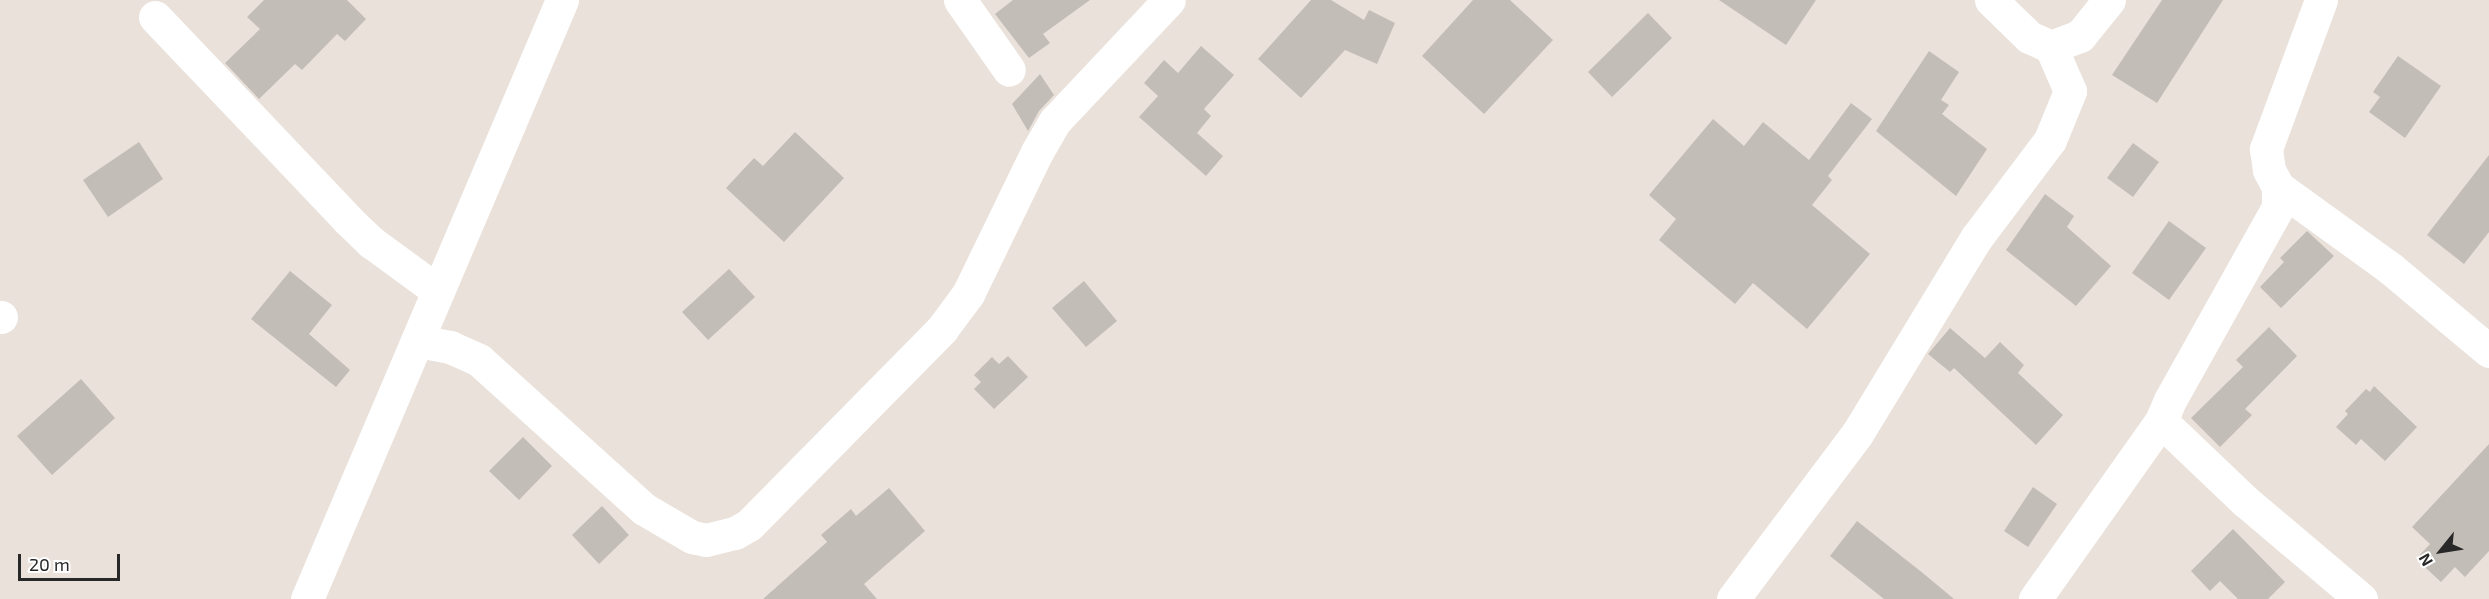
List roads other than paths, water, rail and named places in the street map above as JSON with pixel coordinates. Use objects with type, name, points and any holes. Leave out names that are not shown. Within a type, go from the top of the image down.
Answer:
[{"type":"street","points":[[307,599],[562,0]]},
{"type":"street","points":[[960,0],[1009,70]]},
{"type":"street","points":[[417,341],[450,347],[479,360],[644,509],[692,537],[706,540],[735,533],[749,525],[942,329],[968,294],[1037,152],[1056,121],[1169,0]]},
{"type":"street","points":[[1733,599],[1857,434],[1977,237],[2050,140],[2070,91],[2051,47],[2029,37],[1991,0]]},
{"type":"street","points":[[2051,47],[2080,36],[2109,0]]},
{"type":"street","points":[[2321,0],[2266,148],[2269,170],[2278,187],[2390,268],[2489,351]]},
{"type":"street","points":[[155,17],[348,220],[371,242],[438,291]]},
{"type":"street","points":[[2035,599],[2161,421],[2170,400],[2278,207],[2278,187]]},
{"type":"street","points":[[2161,421],[2245,501],[2361,599]]}]
